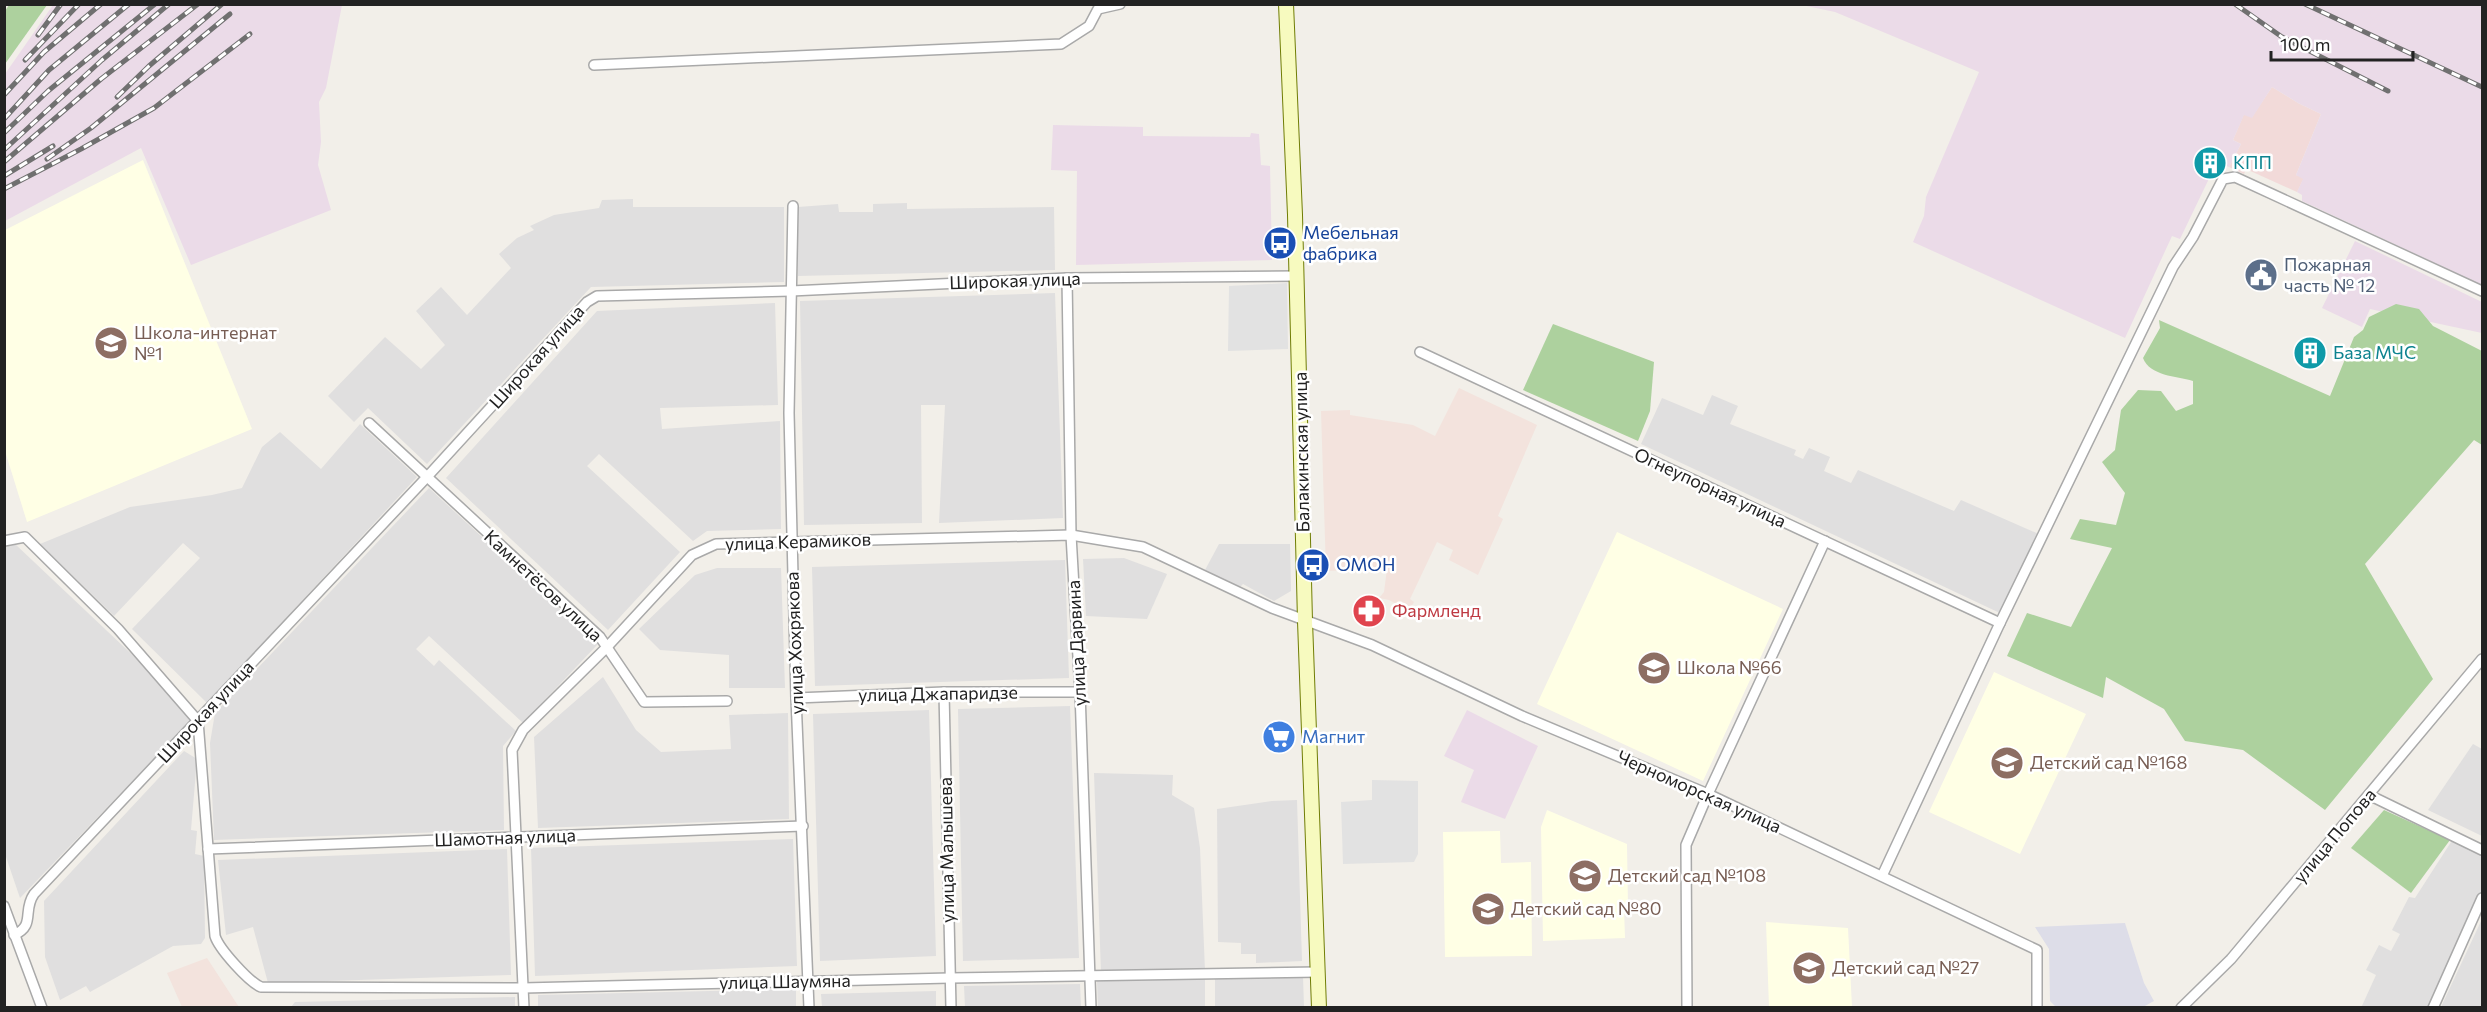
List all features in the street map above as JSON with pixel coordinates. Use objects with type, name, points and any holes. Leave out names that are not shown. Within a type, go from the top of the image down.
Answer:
[{"type":"main road","name":"Балакинская улица","points":[[1286,4],[1297,276],[1305,621],[1319,1008]]},
{"type":"street","points":[[594,65],[1061,44],[1089,26],[1098,9],[1120,4]]},
{"type":"street","points":[[1882,876],[2000,623],[2173,267],[2193,237],[2221,181],[2227,177],[2235,177],[2482,291]]},
{"type":"street","name":"улица Хохрякова","points":[[793,206],[789,413],[796,698],[809,1008]]},
{"type":"street","name":"Широкая улица","points":[[14,935],[22,932],[28,925],[27,903],[34,894],[427,477],[587,302],[597,296],[790,291],[1067,278],[1297,276]]},
{"type":"street","name":"улица Дарвина","points":[[1067,278],[1071,535],[1080,692],[1091,1008]]},
{"type":"street","name":"Огнеупорная улица","points":[[1420,352],[2000,623]]},
{"type":"street","name":"Камнетёсов улица","points":[[369,423],[600,637],[644,702],[727,701]]},
{"type":"street","name":"улица Керамиков","points":[[524,1008],[512,750],[523,730],[608,647],[692,555],[716,544],[1071,535],[1143,548],[1305,621]]},
{"type":"street","points":[[4,541],[25,537],[118,629],[198,721],[208,849]]},
{"type":"street","points":[[1687,1008],[1686,844],[1825,542]]},
{"type":"street","name":"Черноморская улица","points":[[1305,621],[1372,645],[1522,716],[1708,794],[2037,950],[2037,1008]]},
{"type":"street","name":"улица Попова","points":[[2181,1008],[2231,959],[2482,659]]},
{"type":"street","name":"улица Джапаридзе","points":[[796,698],[944,692],[1080,692]]},
{"type":"street","name":"улица Малышева","points":[[944,692],[951,1008]]},
{"type":"street","points":[[2369,795],[2482,850]]},
{"type":"street","name":"Шамотная улица","points":[[208,849],[803,826]]},
{"type":"street","name":"улица Шаумяна","points":[[208,849],[217,941],[253,983],[267,987],[523,988],[1318,972]]},
{"type":"street","points":[[2433,1008],[2482,898]]},
{"type":"street","points":[[4,906],[42,1008]]},
{"type":"shaded area","points":[[53,5],[342,5],[326,88],[319,102],[321,142],[318,165],[331,210],[191,265],[141,148],[5,221],[5,74]]},
{"type":"shaded area","points":[[1802,5],[2482,5],[2482,285],[2302,201],[2302,195],[2297,192],[2303,179],[2296,175],[2321,114],[2272,87],[2252,118],[2244,115],[2233,140],[2241,144],[2229,167],[2217,162],[2180,239],[2172,236],[2125,338],[1913,242],[1924,216],[1926,197],[1979,72],[1835,12]]},
{"type":"shaded area","points":[[2272,87],[2321,114],[2296,175],[2304,178],[2297,192],[2246,169],[2244,174],[2229,167],[2241,144],[2233,140],[2244,114],[2252,117]]},
{"type":"shaded area","points":[[1053,125],[1143,127],[1143,136],[1250,137],[1251,133],[1259,134],[1261,165],[1270,166],[1272,260],[1076,265],[1077,171],[1051,170]]},
{"type":"shaded area","name":"Школа-интернат №1","points":[[143,160],[252,429],[27,522],[5,451],[5,230]]},
{"type":"shaded area","points":[[633,199],[633,207],[784,207],[784,282],[591,287],[427,464],[368,408],[354,422],[328,396],[385,337],[421,369],[445,345],[416,311],[441,287],[467,315],[511,268],[499,254],[517,238],[534,230],[530,226],[554,215],[599,208],[602,200]]},
{"type":"shaded area","points":[[907,203],[907,209],[1054,207],[1055,270],[798,276],[798,207],[838,204],[839,212],[873,212],[873,204]]},
{"type":"shaded area","points":[[2355,241],[2482,302],[2482,333],[2370,309],[2362,327],[2322,308]]},
{"type":"shaded area","points":[[1287,283],[1288,349],[1228,351],[1229,286]]},
{"type":"shaded area","points":[[1055,293],[1063,518],[939,523],[945,405],[921,405],[922,523],[804,525],[800,301]]},
{"type":"shaded area","points":[[775,303],[778,405],[660,408],[662,429],[780,421],[781,529],[707,531],[693,541],[599,454],[587,466],[680,552],[608,630],[446,478],[597,311]]},
{"type":"shaded area","points":[[1459,388],[1537,425],[1498,516],[1503,519],[1478,575],[1449,560],[1453,550],[1437,542],[1410,599],[1414,602],[1409,611],[1389,600],[1379,598],[1384,592],[1387,569],[1326,571],[1321,411],[1350,410],[1350,415],[1413,425],[1435,436]]},
{"type":"shaded area","points":[[1712,395],[1738,406],[1730,424],[1796,450],[1794,455],[1803,459],[1809,448],[1830,457],[1824,471],[1851,483],[1858,470],[1954,511],[1961,500],[2041,535],[2002,614],[1641,444],[1662,398],[1703,415]]},
{"type":"shaded area","points":[[360,424],[417,477],[207,703],[132,629],[200,558],[183,543],[114,616],[40,544],[130,507],[212,495],[242,488],[262,447],[280,432],[321,469]]},
{"type":"shaded area","points":[[429,488],[598,644],[523,723],[429,636],[416,649],[434,666],[439,660],[516,731],[503,746],[504,830],[214,840],[210,743],[215,713]]},
{"type":"shaded area","name":"Школа №66","points":[[1617,532],[1783,609],[1703,781],[1537,704]]},
{"type":"shaded area","points":[[15,544],[196,715],[20,898],[4,851],[4,547]]},
{"type":"shaded area","points":[[1219,544],[1290,544],[1291,591],[1274,601],[1243,584],[1240,587],[1205,570]]},
{"type":"shaded area","points":[[1124,558],[1167,574],[1147,619],[1086,616],[1083,559]]},
{"type":"shaded area","points":[[1065,560],[1069,678],[815,686],[812,567]]},
{"type":"shaded area","points":[[717,568],[781,568],[785,688],[729,688],[729,655],[660,650],[639,629],[695,575]]},
{"type":"shaded area","name":"Детский сад №168","points":[[1994,672],[2086,714],[2020,854],[1929,812]]},
{"type":"shaded area","points":[[603,677],[636,730],[661,752],[731,749],[729,715],[788,713],[789,819],[538,828],[534,737]]},
{"type":"shaded area","points":[[1070,706],[1079,958],[963,961],[958,709]]},
{"type":"shaded area","points":[[929,710],[936,956],[820,961],[813,714]]},
{"type":"shaded area","points":[[1467,710],[1538,746],[1505,819],[1461,802],[1474,770],[1444,756]]},
{"type":"shaded area","points":[[2473,744],[2482,749],[2482,836],[2428,810]]},
{"type":"shaded area","points":[[184,751],[197,759],[191,830],[197,831],[195,854],[204,856],[205,938],[201,944],[173,946],[90,992],[86,986],[60,1000],[45,957],[44,901]]},
{"type":"shaded area","points":[[1094,773],[1173,775],[1172,795],[1194,808],[1200,848],[1205,971],[1101,973]]},
{"type":"shaded area","points":[[1372,780],[1418,781],[1418,854],[1414,862],[1343,864],[1341,802],[1372,800]]},
{"type":"shaded area","points":[[1297,800],[1302,961],[1256,963],[1256,954],[1241,954],[1241,943],[1218,942],[1217,809],[1272,801]]},
{"type":"shaded area","name":"Детский сад №108","points":[[1547,810],[1627,844],[1628,908],[1624,908],[1625,938],[1543,941],[1541,827]]},
{"type":"shaded area","name":"Детский сад №80","points":[[1500,831],[1501,863],[1531,862],[1532,956],[1445,957],[1443,832]]},
{"type":"shaded area","points":[[793,839],[797,966],[535,976],[531,848]]},
{"type":"shaded area","points":[[2453,839],[2482,855],[2482,896],[2430,1007],[2361,1008],[2376,975],[2366,970],[2379,945],[2391,951],[2400,934],[2392,930],[2409,897],[2415,898]]},
{"type":"shaded area","points":[[507,849],[511,975],[268,983],[253,927],[226,935],[218,860]]},
{"type":"shaded area","points":[[2482,919],[2482,1007],[2441,1007]]},
{"type":"shaded area","name":"Детский сад №27","points":[[1766,922],[1848,928],[1852,1007],[1769,1007]]},
{"type":"shaded area","points":[[2125,923],[2144,983],[2154,1001],[2143,1007],[2056,1007],[2050,1001],[2049,949],[2035,927]]},
{"type":"shaded area","points":[[207,958],[239,1007],[182,1007],[167,973]]},
{"type":"shaded area","points":[[1303,977],[1304,1007],[1215,1007],[1215,978]]},
{"type":"shaded area","points":[[1205,979],[1205,1007],[1098,1007],[1097,981]]},
{"type":"shaded area","points":[[1080,984],[1081,1007],[965,1007],[964,986]]},
{"type":"shaded area","points":[[796,989],[796,1007],[538,1007],[538,995]]},
{"type":"shaded area","points":[[936,991],[936,1007],[822,1007],[821,994]]},
{"type":"shaded area","points":[[515,997],[515,1008],[291,1007],[295,1002]]},
{"type":"green space","points":[[9,5],[47,5],[5,64],[5,11]]},
{"type":"green space","points":[[2396,304],[2419,309],[2433,326],[2482,351],[2482,445],[2474,440],[2365,564],[2433,679],[2325,810],[2243,750],[2185,741],[2164,709],[2106,677],[2103,698],[2007,656],[2027,613],[2071,627],[2112,548],[2070,539],[2080,519],[2116,525],[2125,493],[2102,462],[2115,450],[2121,410],[2138,390],[2161,391],[2176,411],[2193,404],[2193,381],[2157,372],[2146,364],[2143,358],[2160,328],[2159,320],[2330,396],[2354,337],[2363,330],[2369,317]]},
{"type":"green space","points":[[1553,324],[1654,362],[1650,411],[1638,441],[1523,390]]},
{"type":"green space","points":[[2384,810],[2450,840],[2411,893],[2351,848]]},
{"type":"railway","points":[[38,35],[61,4]]},
{"type":"railway","points":[[25,60],[79,4]]},
{"type":"railway","points":[[4,95],[44,52],[101,4]]},
{"type":"railway","points":[[4,119],[49,70],[129,4]]},
{"type":"railway","points":[[4,133],[48,91],[155,4]]},
{"type":"railway","points":[[4,150],[102,60],[169,4]]},
{"type":"railway","points":[[4,162],[101,79],[198,4]]},
{"type":"railway","points":[[117,97],[149,66],[222,4]]},
{"type":"railway","points":[[2235,4],[2282,37],[2388,91]]},
{"type":"railway","points":[[2305,4],[2482,87]]},
{"type":"railway","points":[[47,159],[91,128],[230,14]]},
{"type":"railway","points":[[4,189],[154,108],[250,34]]},
{"type":"railway","points":[[4,176],[53,146]]},
{"type":"place","name":"КПП","points":[[2210,163]]},
{"type":"place","name":"Мебельная фабрика","points":[[1280,243]]},
{"type":"place","name":"Пожарная часть № 12","points":[[2261,275]]},
{"type":"place","name":"Школа-интернат №1","points":[[111,343]]},
{"type":"place","name":"База МЧС","points":[[2310,353]]},
{"type":"place","name":"ОМОН","points":[[1313,565]]},
{"type":"place","name":"Фармленд","points":[[1369,611]]},
{"type":"place","name":"Школа №66","points":[[1654,668]]},
{"type":"place","name":"Магнит","points":[[1279,737]]},
{"type":"place","name":"Детский сад №168","points":[[2007,763]]},
{"type":"place","name":"Детский сад №108","points":[[1585,876]]},
{"type":"place","name":"Детский сад №80","points":[[1488,909]]},
{"type":"place","name":"Детский сад №27","points":[[1809,968]]}]
